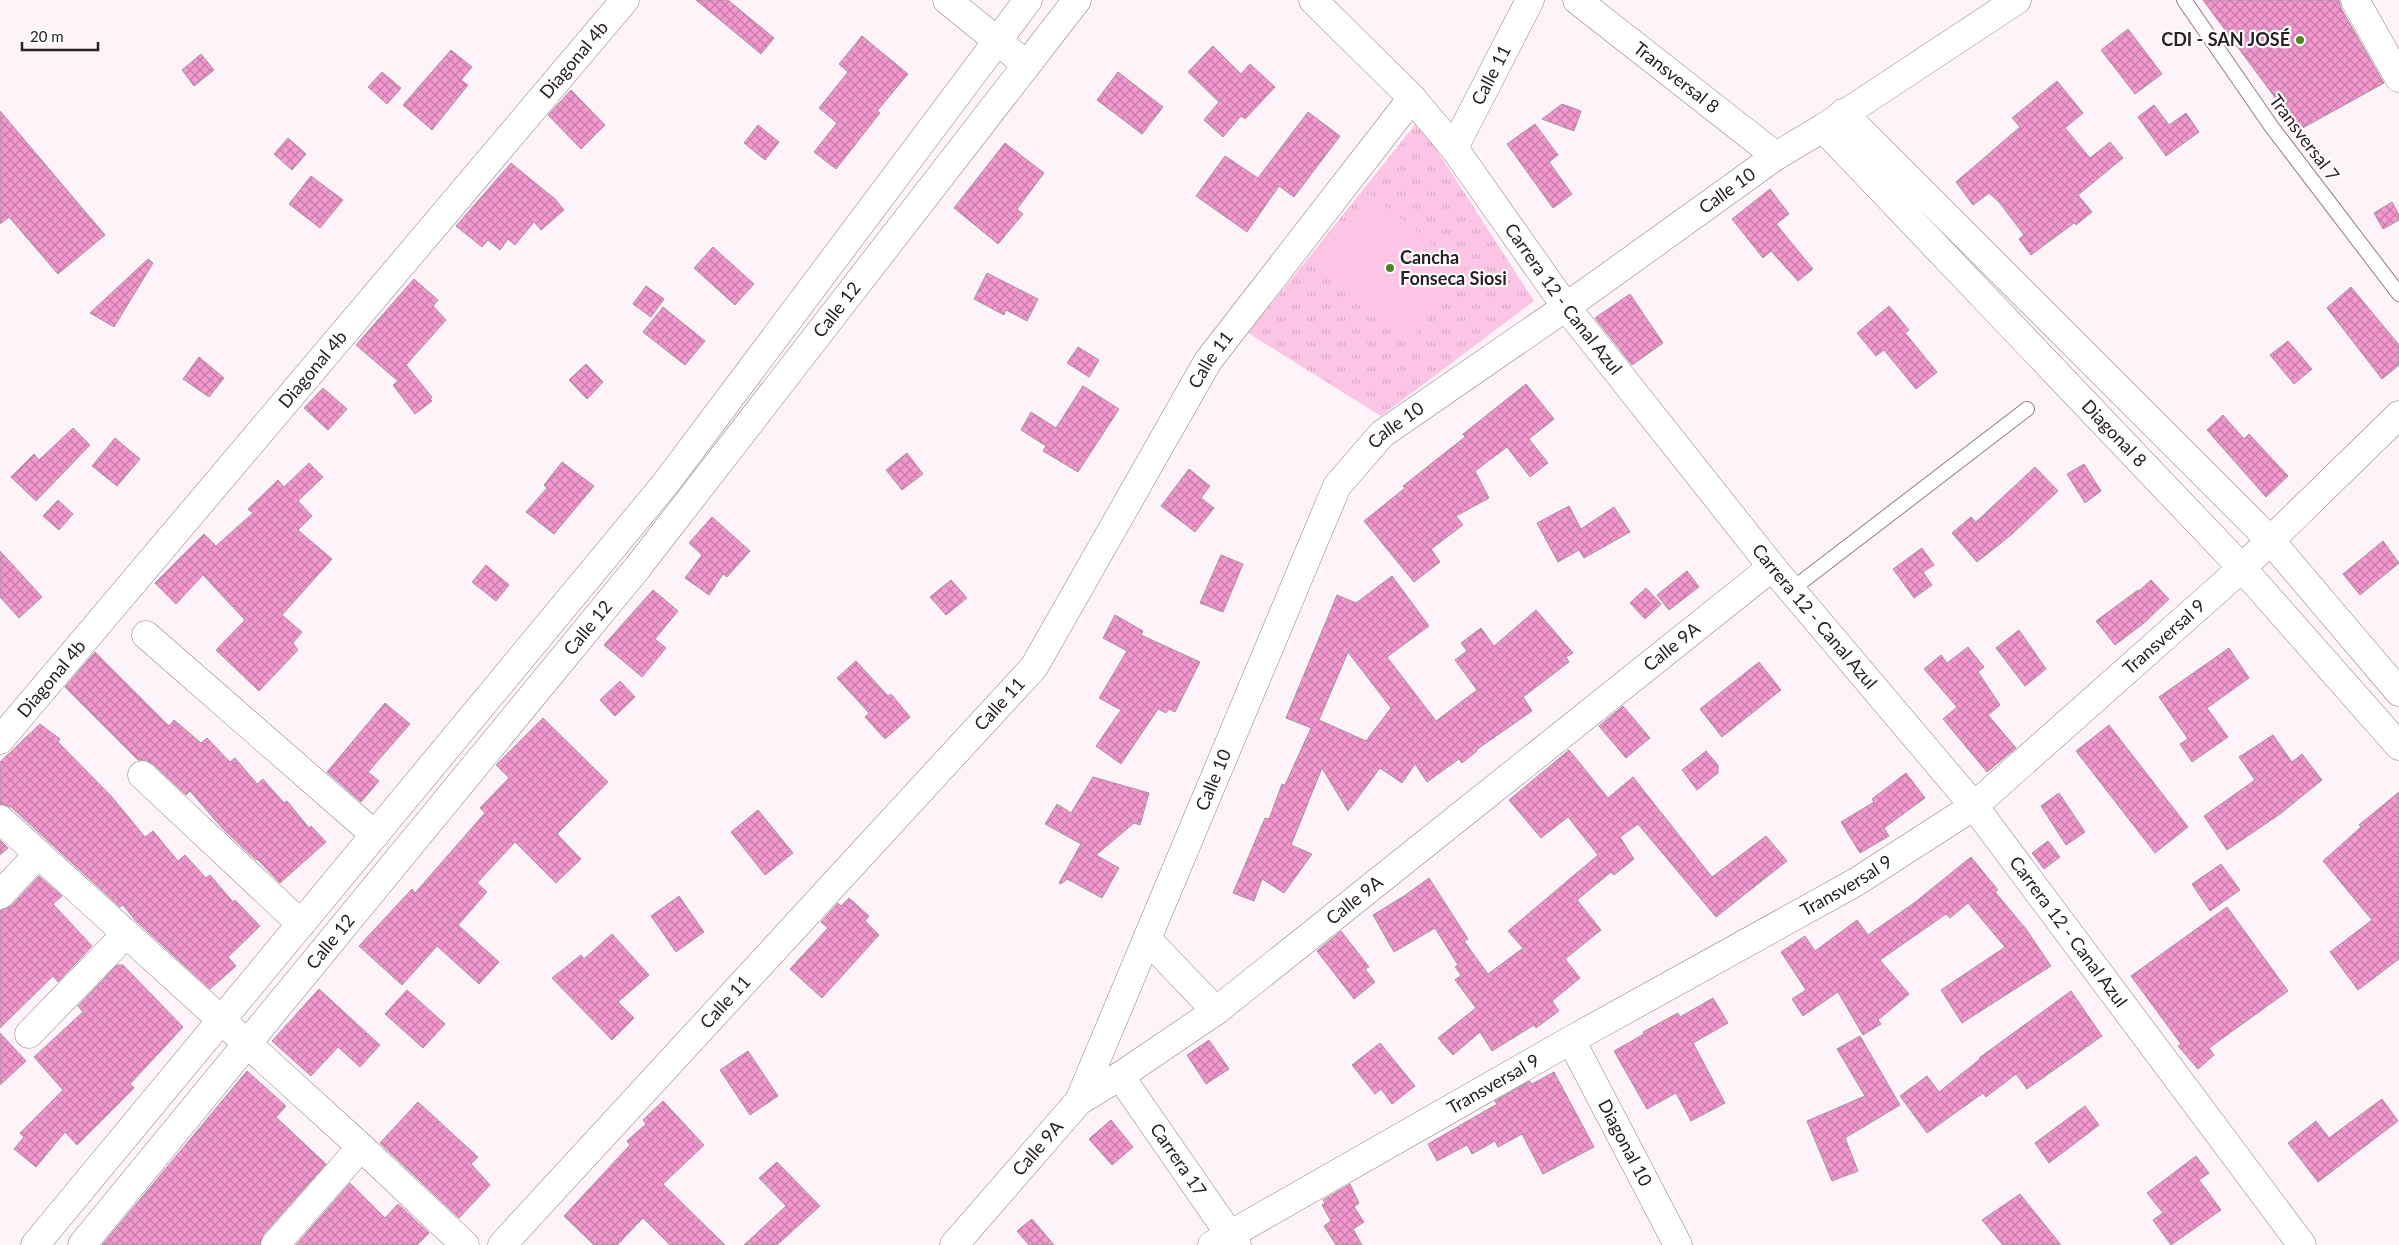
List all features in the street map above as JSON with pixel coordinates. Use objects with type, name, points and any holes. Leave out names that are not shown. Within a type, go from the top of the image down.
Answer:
[{"type":"street","name":"Diagonal 4b","points":[[0,740],[625,0]]},
{"type":"street","points":[[947,0],[1027,65]]},
{"type":"street","name":"Calle 12","points":[[35,1245],[666,483],[1028,0]]},
{"type":"street","name":"Calle 12","points":[[82,1245],[638,567],[1076,0]]},
{"type":"street","name":"Carrera 12 - Canal Azul","points":[[1313,0],[1412,98],[1454,148],[1566,307],[1772,567],[1974,806],[2302,1245]]},
{"type":"street","name":"Calle 11","points":[[1454,148],[1530,0]]},
{"type":"street","name":"Transversal 8","points":[[1577,0],[1776,156]]},
{"type":"street","name":"Calle 10","points":[[1079,1101],[1337,486],[1382,434],[1566,307],[1776,156],[2017,0]]},
{"type":"street","points":[[2355,0],[2399,78]]},
{"type":"street","name":"Calle 11","points":[[502,1245],[1034,667],[1208,361],[1412,98]]},
{"type":"street","name":"Diagonal 8","points":[[1833,120],[2270,540],[2399,692]]},
{"type":"street","name":"Diagonal 8","points":[[1833,120],[2242,568],[2399,746]]},
{"type":"street","points":[[739,385],[765,404]]},
{"type":"street","name":"Transversal 9","points":[[1227,1241],[1572,1040],[1856,882],[1974,806],[2242,568],[2399,415]]},
{"type":"street","name":"Calle 9A","points":[[954,1245],[1079,1101],[1120,1076],[1216,1011],[1772,567]]},
{"type":"street","points":[[146,635],[375,834]]},
{"type":"street","points":[[434,763],[460,783]]},
{"type":"street","points":[[142,775],[301,924]]},
{"type":"street","points":[[0,818],[246,1044],[361,1146],[465,1245]]},
{"type":"street","points":[[0,894],[38,854]]},
{"type":"street","points":[[29,1034],[126,934]]},
{"type":"street","points":[[1147,939],[1216,1011]]},
{"type":"street","name":"Diagonal 10","points":[[1572,1040],[1678,1245]]},
{"type":"street","name":"Carrera 17","points":[[1120,1076],[1227,1241]]},
{"type":"street","points":[[275,1245],[361,1146]]},
{"type":"lane","name":"Transversal 7","points":[[2184,0],[2271,126],[2399,294]]},
{"type":"lane","points":[[1791,590],[2028,409]]},
{"type":"green space","points":[[1418,121],[1534,301],[1381,416],[1248,333]]},
{"type":"green space","name":"Cancha Fonseca Siosi","points":[[1369,193],[1468,272],[1409,341],[1313,265]]},
{"type":"building","points":[[696,0],[728,0],[774,38],[761,54]]},
{"type":"building","name":"CDI - SAN JOSÉ","points":[[2203,0],[2339,0],[2341,8],[2384,83],[2299,130]]},
{"type":"building","points":[[2128,29],[2162,74],[2135,94],[2101,50]]},
{"type":"building","points":[[862,36],[908,74],[877,111],[880,113],[836,169],[814,152],[837,123],[819,108],[848,72],[839,64]]},
{"type":"building","points":[[1213,46],[1241,74],[1250,64],[1275,87],[1245,119],[1241,116],[1223,137],[1204,120],[1219,102],[1188,72]]},
{"type":"building","points":[[451,50],[472,67],[461,80],[468,85],[432,130],[403,105]]},
{"type":"building","points":[[201,54],[214,70],[194,86],[182,70]]},
{"type":"building","points":[[382,72],[401,88],[387,104],[368,87]]},
{"type":"building","points":[[1118,72],[1163,107],[1142,134],[1097,100]]},
{"type":"building","points":[[2057,81],[2083,113],[2065,128],[2090,158],[2110,142],[2123,158],[2078,195],[2092,212],[2031,255],[2019,239],[2024,235],[1999,202],[1989,193],[1973,205],[1956,182],[2020,127],[2012,118]]},
{"type":"building","points":[[571,90],[605,125],[581,149],[548,115]]},
{"type":"building","points":[[1562,104],[1581,111],[1574,131],[1542,119]]},
{"type":"building","points":[[2154,105],[2169,125],[2186,113],[2199,132],[2166,156],[2138,117]]},
{"type":"building","points":[[0,111],[105,235],[58,274],[9,217],[0,224]]},
{"type":"building","points":[[1308,112],[1340,136],[1294,197],[1279,186],[1247,232],[1196,196],[1225,156],[1258,178]]},
{"type":"building","points":[[1535,124],[1558,155],[1549,162],[1572,194],[1553,208],[1507,144]]},
{"type":"building","points":[[758,125],[779,142],[765,160],[744,143]]},
{"type":"building","points":[[288,138],[306,154],[292,170],[274,154]]},
{"type":"building","points":[[1005,143],[1044,173],[1017,209],[1023,214],[998,244],[954,208]]},
{"type":"building","points":[[511,163],[555,199],[564,210],[541,230],[534,222],[515,245],[508,239],[500,250],[488,240],[482,247],[456,226]]},
{"type":"building","points":[[311,176],[343,200],[320,228],[289,204]]},
{"type":"building","points":[[1770,189],[1789,214],[1776,224],[1813,269],[1798,281],[1771,251],[1763,258],[1732,219]]},
{"type":"building","points":[[2392,202],[2399,215],[2399,220],[2383,229],[2374,213]]},
{"type":"building","points":[[713,247],[754,284],[735,305],[694,268]]},
{"type":"building","points":[[148,259],[153,263],[114,327],[90,313]]},
{"type":"building","points":[[987,273],[1038,299],[1027,321],[1006,310],[1004,315],[974,299]]},
{"type":"building","points":[[414,279],[438,300],[433,306],[446,320],[406,365],[432,397],[430,399],[432,401],[415,414],[393,385],[398,381],[356,345]]},
{"type":"building","points":[[646,286],[664,299],[651,317],[633,304]]},
{"type":"building","points":[[2351,287],[2399,345],[2399,365],[2382,379],[2327,308]]},
{"type":"building","points":[[1630,294],[1663,343],[1632,365],[1595,318]]},
{"type":"building","points":[[1889,306],[1909,330],[1905,333],[1937,372],[1916,389],[1884,350],[1876,356],[1857,333]]},
{"type":"building","points":[[663,307],[705,341],[685,365],[643,332]]},
{"type":"building","points":[[2288,341],[2312,369],[2294,384],[2270,355]]},
{"type":"building","points":[[1078,347],[1099,360],[1089,377],[1067,363]]},
{"type":"building","points":[[199,357],[224,378],[209,397],[183,379]]},
{"type":"building","points":[[586,364],[603,382],[587,399],[569,380]]},
{"type":"building","points":[[1526,384],[1554,419],[1529,439],[1548,463],[1530,477],[1507,447],[1475,471],[1489,498],[1456,516],[1463,525],[1431,549],[1440,562],[1414,582],[1364,521],[1405,488],[1403,486],[1465,437],[1463,434]]},
{"type":"building","points":[[1083,386],[1119,409],[1078,472],[1043,451],[1046,446],[1021,430],[1031,412],[1056,428]]},
{"type":"building","points":[[323,388],[347,409],[328,430],[304,408]]},
{"type":"building","points":[[2223,415],[2244,439],[2249,434],[2288,476],[2266,497],[2207,430]]},
{"type":"building","points":[[73,428],[90,445],[36,501],[11,477],[34,454],[39,460]]},
{"type":"building","points":[[115,438],[140,459],[117,486],[92,466]]},
{"type":"building","points":[[907,453],[923,474],[902,490],[886,470]]},
{"type":"building","points":[[562,462],[594,486],[554,534],[526,512],[547,488],[544,485]]},
{"type":"building","points":[[309,463],[323,477],[298,501],[312,516],[298,530],[332,559],[282,615],[302,632],[293,643],[298,650],[259,691],[216,650],[245,620],[203,575],[176,604],[155,583],[204,534],[216,546],[253,513],[248,509],[278,480],[284,487]]},
{"type":"building","points":[[2084,464],[2101,491],[2085,503],[2067,474]]},
{"type":"building","points":[[2035,467],[2058,491],[2011,535],[1977,562],[1952,533],[1971,517],[1976,522]]},
{"type":"building","points":[[1189,469],[1210,486],[1201,498],[1214,508],[1195,532],[1161,506]]},
{"type":"building","points":[[58,500],[73,514],[59,530],[43,516]]},
{"type":"building","points":[[1569,506],[1581,529],[1614,507],[1630,532],[1584,558],[1579,550],[1558,562],[1537,523]]},
{"type":"building","points":[[712,517],[750,551],[727,577],[723,574],[709,595],[685,578],[702,555],[689,543]]},
{"type":"building","points":[[2383,541],[2399,563],[2360,595],[2343,574]]},
{"type":"building","points":[[1922,548],[1934,565],[1923,572],[1932,585],[1914,598],[1893,569]]},
{"type":"building","points":[[0,551],[42,597],[19,618],[0,597]]},
{"type":"building","points":[[1221,555],[1243,564],[1223,612],[1200,603]]},
{"type":"building","points":[[486,565],[509,585],[496,601],[472,582]]},
{"type":"building","points":[[1687,571],[1699,587],[1669,610],[1657,595]]},
{"type":"building","points":[[1392,576],[1429,626],[1387,657],[1436,721],[1477,690],[1455,660],[1467,651],[1461,643],[1481,628],[1494,646],[1536,610],[1573,653],[1566,657],[1569,662],[1523,697],[1532,711],[1476,750],[1462,763],[1459,759],[1427,782],[1415,764],[1402,783],[1380,768],[1348,811],[1322,768],[1291,845],[1312,854],[1284,893],[1262,879],[1254,901],[1233,893],[1265,818],[1269,819],[1282,784],[1285,785],[1311,728],[1286,718],[1337,595],[1356,603]],"holes":[[[1348,652],[1391,708],[1366,741],[1319,720]]]},
{"type":"building","points":[[951,580],[967,598],[946,615],[930,597]]},
{"type":"building","points":[[2151,580],[2169,599],[2144,623],[2115,645],[2096,621],[2139,591]]},
{"type":"building","points":[[1646,588],[1661,604],[1645,619],[1630,603]]},
{"type":"building","points":[[653,590],[678,611],[655,639],[666,648],[642,677],[604,645]]},
{"type":"building","points":[[1115,615],[1143,631],[1141,635],[1200,662],[1175,712],[1169,709],[1166,713],[1158,709],[1121,764],[1096,746],[1121,710],[1099,698],[1127,651],[1103,638]]},
{"type":"building","points":[[2019,630],[2046,669],[2025,686],[1996,648]]},
{"type":"building","points":[[1968,647],[1984,667],[1978,672],[2000,705],[1988,715],[2016,748],[1987,772],[1943,719],[1957,707],[1924,669],[1941,655],[1947,663]]},
{"type":"building","points":[[2229,648],[2249,678],[2207,708],[2228,737],[2192,762],[2180,744],[2188,739],[2159,697]]},
{"type":"building","points":[[95,652],[169,726],[174,720],[201,743],[207,738],[230,762],[235,758],[257,784],[263,779],[284,803],[287,801],[309,828],[311,826],[326,842],[280,883],[257,859],[223,829],[190,791],[186,795],[153,764],[146,760],[138,760],[65,687]]},
{"type":"building","points":[[856,661],[888,696],[891,694],[910,717],[885,739],[865,717],[869,713],[837,678]]},
{"type":"building","points":[[1759,662],[1781,690],[1722,737],[1700,709]]},
{"type":"building","points":[[620,681],[635,697],[615,716],[600,700]]},
{"type":"building","points":[[385,703],[410,724],[368,772],[379,781],[361,802],[327,772]]},
{"type":"building","points":[[1623,706],[1650,738],[1626,758],[1599,726]]},
{"type":"building","points":[[543,718],[608,782],[557,834],[581,859],[556,883],[515,842],[477,883],[487,892],[458,925],[499,962],[479,984],[437,946],[402,985],[359,946],[412,889],[415,893],[485,813],[480,808],[509,778],[496,765]]},
{"type":"building","points":[[40,724],[60,739],[58,742],[112,797],[145,837],[153,831],[178,861],[185,855],[206,878],[210,875],[233,902],[235,900],[260,926],[228,957],[236,966],[210,989],[135,920],[123,905],[120,907],[11,807],[0,804],[0,762]]},
{"type":"building","points":[[2109,725],[2188,827],[2155,853],[2076,751]]},
{"type":"building","points":[[2273,735],[2292,762],[2302,754],[2322,780],[2280,814],[2227,850],[2204,816],[2255,780],[2239,757]]},
{"type":"building","points":[[1569,750],[1608,798],[1633,777],[1712,877],[1766,836],[1787,861],[1716,917],[1638,824],[1620,837],[1634,859],[1614,875],[1611,872],[1577,900],[1601,930],[1565,959],[1580,978],[1552,1001],[1559,1011],[1536,1028],[1534,1025],[1492,1051],[1480,1032],[1453,1055],[1438,1038],[1476,1008],[1455,980],[1461,975],[1455,967],[1458,965],[1435,928],[1394,952],[1373,915],[1429,878],[1468,939],[1464,941],[1488,974],[1523,948],[1508,931],[1598,855],[1568,817],[1541,838],[1509,800]]},
{"type":"building","points":[[1706,751],[1718,765],[1718,773],[1697,790],[1682,770]]},
{"type":"building","points":[[1906,773],[1925,798],[1884,828],[1889,836],[1860,853],[1841,822],[1874,802],[1872,799]]},
{"type":"building","points":[[1093,777],[1149,793],[1140,825],[1134,823],[1096,855],[1119,868],[1102,898],[1067,879],[1061,884],[1059,883],[1081,844],[1045,824],[1057,804],[1071,813]]},
{"type":"building","points":[[2399,792],[2399,959],[2358,990],[2330,952],[2372,920],[2323,861],[2361,827],[2359,825]]},
{"type":"building","points":[[2059,793],[2085,832],[2066,845],[2041,806]]},
{"type":"building","points":[[758,810],[793,853],[765,875],[731,832]]},
{"type":"building","points":[[0,840],[8,848],[0,855]]},
{"type":"building","points":[[2048,841],[2060,857],[2044,869],[2032,853]]},
{"type":"building","points":[[1971,857],[1998,890],[1995,892],[2026,929],[2051,966],[1962,1023],[1941,990],[2005,947],[1968,903],[1950,918],[1946,914],[1880,960],[1909,994],[1878,1020],[1881,1024],[1863,1035],[1838,992],[1803,1016],[1792,999],[1806,990],[1781,952],[1805,936],[1815,951],[1857,920],[1868,935],[1914,903]]},
{"type":"building","points":[[2221,864],[2240,890],[2210,911],[2192,884]]},
{"type":"building","points":[[39,876],[62,896],[53,904],[92,946],[58,982],[53,976],[0,1028],[0,911],[11,906]]},
{"type":"building","points":[[679,896],[704,932],[676,952],[651,916]]},
{"type":"building","points":[[849,898],[869,916],[865,921],[879,935],[822,998],[790,969],[828,928],[821,922],[838,903],[841,906]]},
{"type":"building","points":[[2227,907],[2288,991],[2209,1048],[2214,1055],[2198,1069],[2178,1046],[2181,1044],[2131,976]]},
{"type":"building","points":[[1341,931],[1369,967],[1365,969],[1375,982],[1354,999],[1317,951]]},
{"type":"building","points":[[612,934],[649,975],[618,1002],[634,1018],[612,1040],[552,978],[581,955],[584,959]]},
{"type":"building","points":[[117,965],[123,965],[183,1027],[130,1084],[134,1088],[77,1145],[65,1132],[36,1167],[14,1149],[24,1137],[20,1133],[63,1090],[34,1057],[83,1012],[78,1006]]},
{"type":"building","points":[[319,989],[380,1045],[360,1067],[338,1047],[311,1076],[272,1041]]},
{"type":"building","points":[[407,990],[445,1024],[423,1048],[385,1014]]},
{"type":"building","points":[[2071,991],[2102,1036],[2027,1089],[2016,1074],[1986,1097],[1983,1093],[1927,1133],[1900,1096],[1927,1076],[1939,1092],[1979,1058]]},
{"type":"building","points":[[1713,998],[1728,1023],[1693,1043],[1725,1103],[1691,1121],[1676,1093],[1647,1109],[1614,1051],[1644,1034],[1643,1032],[1678,1013],[1680,1017]]},
{"type":"building","points":[[0,1033],[26,1061],[0,1085]]},
{"type":"building","points":[[1860,1036],[1900,1105],[1845,1138],[1858,1171],[1832,1181],[1807,1121],[1865,1096],[1837,1049]]},
{"type":"building","points":[[1209,1040],[1229,1069],[1206,1084],[1187,1055]]},
{"type":"building","points":[[1380,1043],[1415,1086],[1392,1104],[1381,1089],[1375,1094],[1352,1065]]},
{"type":"building","points":[[748,1051],[778,1096],[750,1115],[720,1070]]},
{"type":"building","points":[[247,1071],[286,1106],[276,1117],[326,1164],[263,1235],[260,1245],[102,1245]]},
{"type":"building","points":[[1554,1072],[1594,1147],[1543,1174],[1522,1134],[1498,1147],[1495,1141],[1472,1154],[1467,1145],[1437,1161],[1428,1144],[1497,1104],[1495,1101],[1530,1081],[1532,1084]]},
{"type":"building","points":[[2382,1099],[2398,1121],[2318,1182],[2288,1143],[2316,1121],[2329,1138]]},
{"type":"building","points":[[663,1101],[704,1145],[663,1184],[725,1245],[670,1245],[643,1218],[617,1245],[594,1245],[564,1216],[630,1145],[627,1141],[646,1124],[643,1120]]},
{"type":"building","points":[[418,1102],[478,1157],[471,1164],[490,1185],[459,1218],[380,1143]]},
{"type":"building","points":[[2085,1106],[2099,1125],[2049,1163],[2035,1143]]},
{"type":"building","points":[[1111,1120],[1133,1147],[1112,1165],[1089,1139]]},
{"type":"building","points":[[2196,1156],[2209,1173],[2199,1180],[2221,1210],[2171,1245],[2153,1220],[2163,1213],[2147,1193]]},
{"type":"building","points":[[777,1162],[820,1206],[777,1245],[744,1245],[786,1206],[759,1178]]},
{"type":"building","points":[[350,1183],[385,1218],[398,1204],[429,1233],[417,1245],[296,1245]]},
{"type":"building","points":[[1350,1184],[1359,1203],[1354,1207],[1364,1222],[1353,1229],[1362,1245],[1336,1245],[1324,1226],[1331,1221],[1322,1205],[1325,1203],[1323,1200]]},
{"type":"building","points":[[2020,1194],[2061,1245],[2003,1245],[1982,1220]]},
{"type":"building","points":[[1032,1219],[1054,1245],[1029,1245],[1017,1231]]},
{"type":"place","name":"CDI - SAN JOSÉ","points":[[2300,40]]},
{"type":"place","name":"Cancha Fonseca Siosi","points":[[1390,268]]}]
